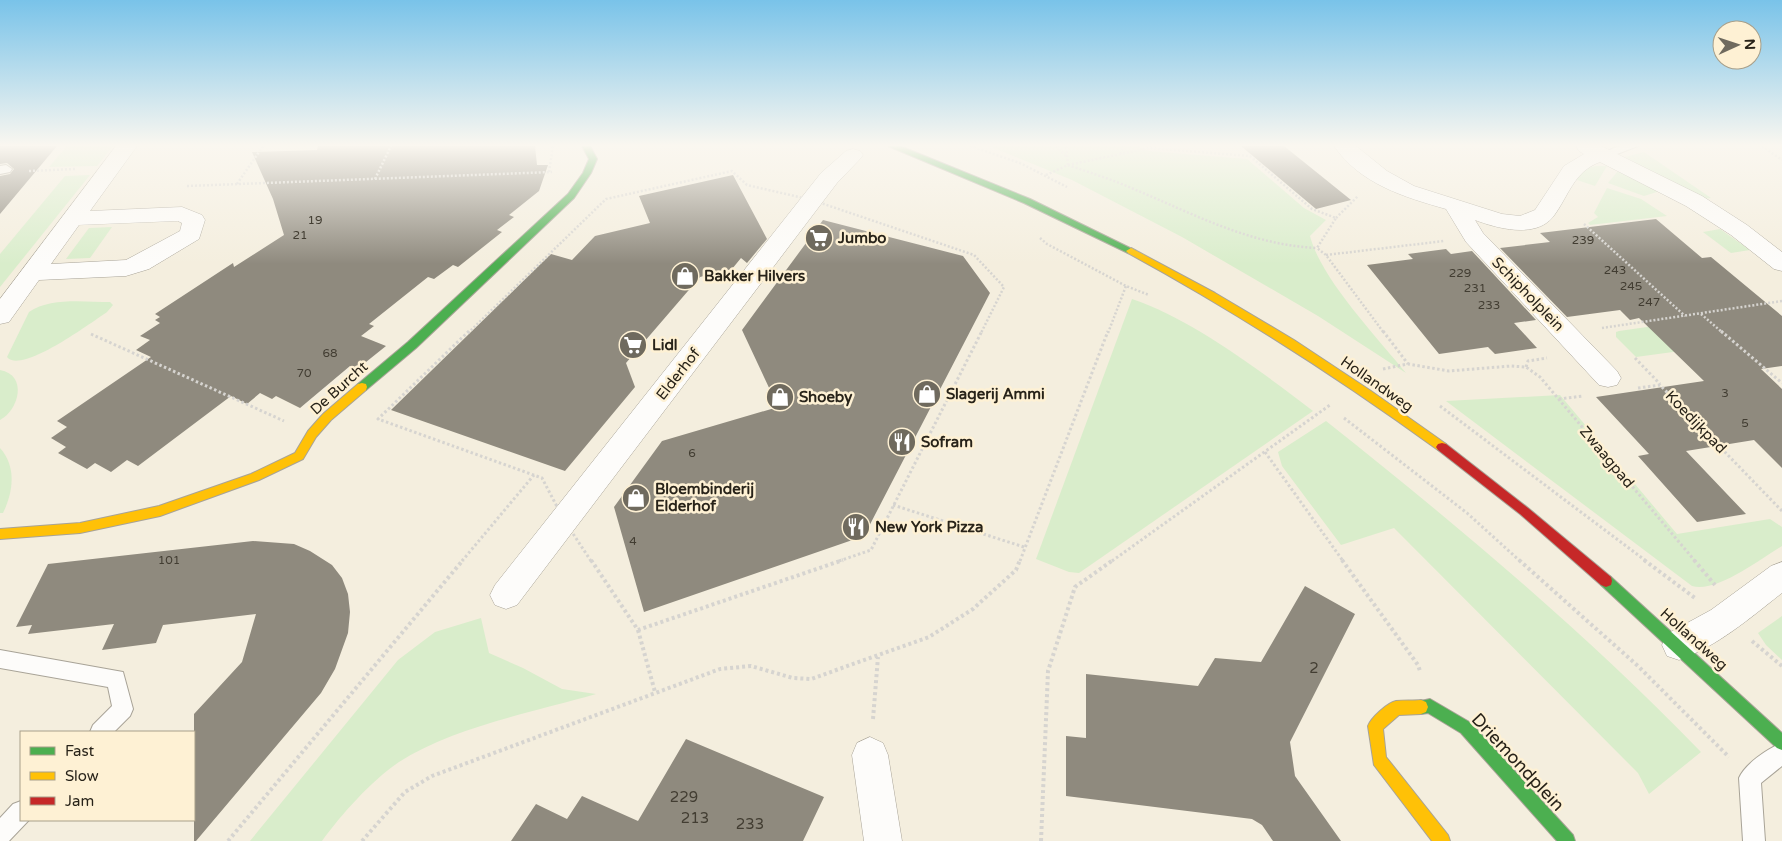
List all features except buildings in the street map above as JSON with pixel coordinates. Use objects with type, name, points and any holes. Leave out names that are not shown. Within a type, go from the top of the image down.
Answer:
[{"type":"street","points":[[0,316],[97,185]]},
{"type":"street","name":"De Burcht","points":[[0,534],[80,528],[160,511],[255,477],[299,456],[312,434],[327,417],[412,346],[571,196],[578,185]]},
{"type":"street","name":"Elderhof","points":[[506,595],[823,185]]},
{"type":"street","name":"Hollandweg","points":[[992,185],[1105,237],[1244,314],[1357,387],[1485,480],[1679,645],[1782,743]]},
{"type":"street","points":[[1397,185],[1416,195],[1454,204],[1489,218],[1513,222],[1532,220],[1542,215],[1561,185]]},
{"type":"street","points":[[1662,185],[1694,201],[1739,230],[1782,264]]},
{"type":"street","name":"Schipholplein","points":[[1454,204],[1474,237],[1608,378]]},
{"type":"street","points":[[31,273],[126,268],[141,264],[191,234],[194,220],[182,214],[72,219]]},
{"type":"street","points":[[1679,645],[1736,610],[1782,575]]},
{"type":"street","points":[[1430,706],[1396,708],[1375,726],[1379,760],[1442,841]]},
{"type":"street","name":"Driemondplein","points":[[1430,706],[1466,728],[1567,841]]},
{"type":"street","points":[[870,755],[882,841]]},
{"type":"lane","points":[[0,659],[116,679],[123,709],[101,731]]},
{"type":"lane","points":[[1754,841],[1750,778],[1782,753]]},
{"type":"lane","points":[[0,834],[20,813]]},
{"type":"path","points":[[179,187],[213,185]]},
{"type":"path","points":[[655,692],[638,630],[564,520],[542,478],[378,419],[606,199],[668,185]]},
{"type":"path","points":[[638,630],[871,550],[1004,287],[974,255],[812,200],[749,185]]},
{"type":"path","points":[[1124,185],[1249,239],[1292,248],[1317,248],[1326,255],[1408,364]]},
{"type":"path","points":[[1284,185],[1312,209],[1336,218],[1317,248]]},
{"type":"path","points":[[1584,224],[1685,316]]},
{"type":"path","points":[[1326,255],[1474,237]]},
{"type":"path","points":[[362,841],[405,792],[432,776],[720,669],[752,666],[796,680],[810,681],[878,657],[929,636],[973,609],[1016,570],[1126,286],[1153,296]]},
{"type":"path","points":[[1566,333],[1782,301]]},
{"type":"path","points":[[1700,314],[1782,383]]},
{"type":"path","points":[[91,334],[312,434]]},
{"type":"path","name":"Zwaagpad","points":[[1041,841],[1048,671],[1074,587],[1384,368],[1408,364],[1449,371],[1511,366],[1526,367],[1540,377],[1736,610]]},
{"type":"path","name":"Koedijkpad","points":[[1636,388],[1660,385],[1782,511]]},
{"type":"path","points":[[1558,399],[1585,396]]},
{"type":"path","points":[[1320,400],[1474,519],[1639,667],[1750,778]]},
{"type":"path","points":[[1265,452],[1418,664],[1430,706]]},
{"type":"path","points":[[228,841],[534,475]]},
{"type":"path","points":[[893,505],[1024,546]]},
{"type":"path","points":[[870,755],[878,657]]},
{"type":"green space","points":[[57,185],[82,185],[0,287],[0,254]]},
{"type":"green space","points":[[1082,185],[1278,185],[1304,208],[1326,220],[1310,236],[1316,253],[1351,307],[1406,373],[1318,316],[1182,237]]},
{"type":"green space","points":[[1614,185],[1648,185],[1660,191],[1644,196]]},
{"type":"green space","points":[[1677,185],[1692,185],[1711,198],[1703,199]]},
{"type":"green space","points":[[1607,188],[1641,199],[1667,216],[1590,225],[1588,223],[1598,217],[1594,213]]},
{"type":"green space","points":[[112,227],[90,258],[66,259],[89,228]]},
{"type":"green space","points":[[1720,229],[1750,250],[1731,253],[1703,232]]},
{"type":"green space","points":[[1132,299],[1178,319],[1202,333],[1272,380],[1313,411],[1079,573],[1069,572],[1036,559]]},
{"type":"green space","points":[[68,301],[110,302],[113,305],[107,312],[57,345],[26,359],[15,361],[7,357],[29,312],[37,307]]},
{"type":"green space","points":[[1703,319],[1732,344],[1636,357],[1616,337],[1616,332],[1619,331]]},
{"type":"green space","points":[[0,370],[9,373],[14,379],[18,393],[12,409],[0,420]]},
{"type":"green space","points":[[1560,395],[1677,534],[1770,519],[1782,527],[1782,546],[1726,580],[1714,585],[1692,586],[1446,401]]},
{"type":"green space","points":[[1326,421],[1519,580],[1612,664],[1701,752],[1649,794],[1638,773],[1394,528],[1341,545],[1282,466],[1278,452]]},
{"type":"green space","points":[[0,448],[9,463],[12,480],[9,497],[3,513],[0,513]]},
{"type":"green space","points":[[1782,616],[1782,660],[1766,645],[1758,633]]},
{"type":"green space","points":[[481,618],[489,653],[523,668],[562,689],[596,694],[494,722],[444,739],[420,750],[399,762],[367,788],[322,841],[250,841],[398,660],[435,632]]},
{"type":"traffic: fast","points":[[362,387],[412,345],[571,196],[578,185]]},
{"type":"traffic: fast","points":[[988,185],[1027,201],[1131,251]]},
{"type":"traffic: fast","points":[[1606,581],[1782,743]]},
{"type":"traffic: fast","points":[[1421,707],[1430,706],[1466,728],[1567,841]]},
{"type":"traffic: slow","points":[[1131,251],[1211,295],[1290,343],[1442,447]]},
{"type":"traffic: slow","points":[[0,534],[80,528],[160,511],[255,477],[299,456],[312,434],[327,417],[362,387]]},
{"type":"traffic: slow","points":[[1421,707],[1396,708],[1375,726],[1379,760],[1442,841]]},
{"type":"traffic: jam","points":[[1442,447],[1524,511],[1606,581]]},
{"type":"place","name":"Jumbo","points":[[819,238]]},
{"type":"place","name":"Bakker Hilvers","points":[[685,276]]},
{"type":"place","name":"Lidl","points":[[633,345]]},
{"type":"place","name":"Slagerij Ammi","points":[[927,394]]},
{"type":"place","name":"Shoeby","points":[[780,397]]},
{"type":"place","name":"Sofram","points":[[902,442]]},
{"type":"place","name":"Bloembinderij Elderhof","points":[[636,498]]},
{"type":"place","name":"New York Pizza","points":[[856,527]]}]
